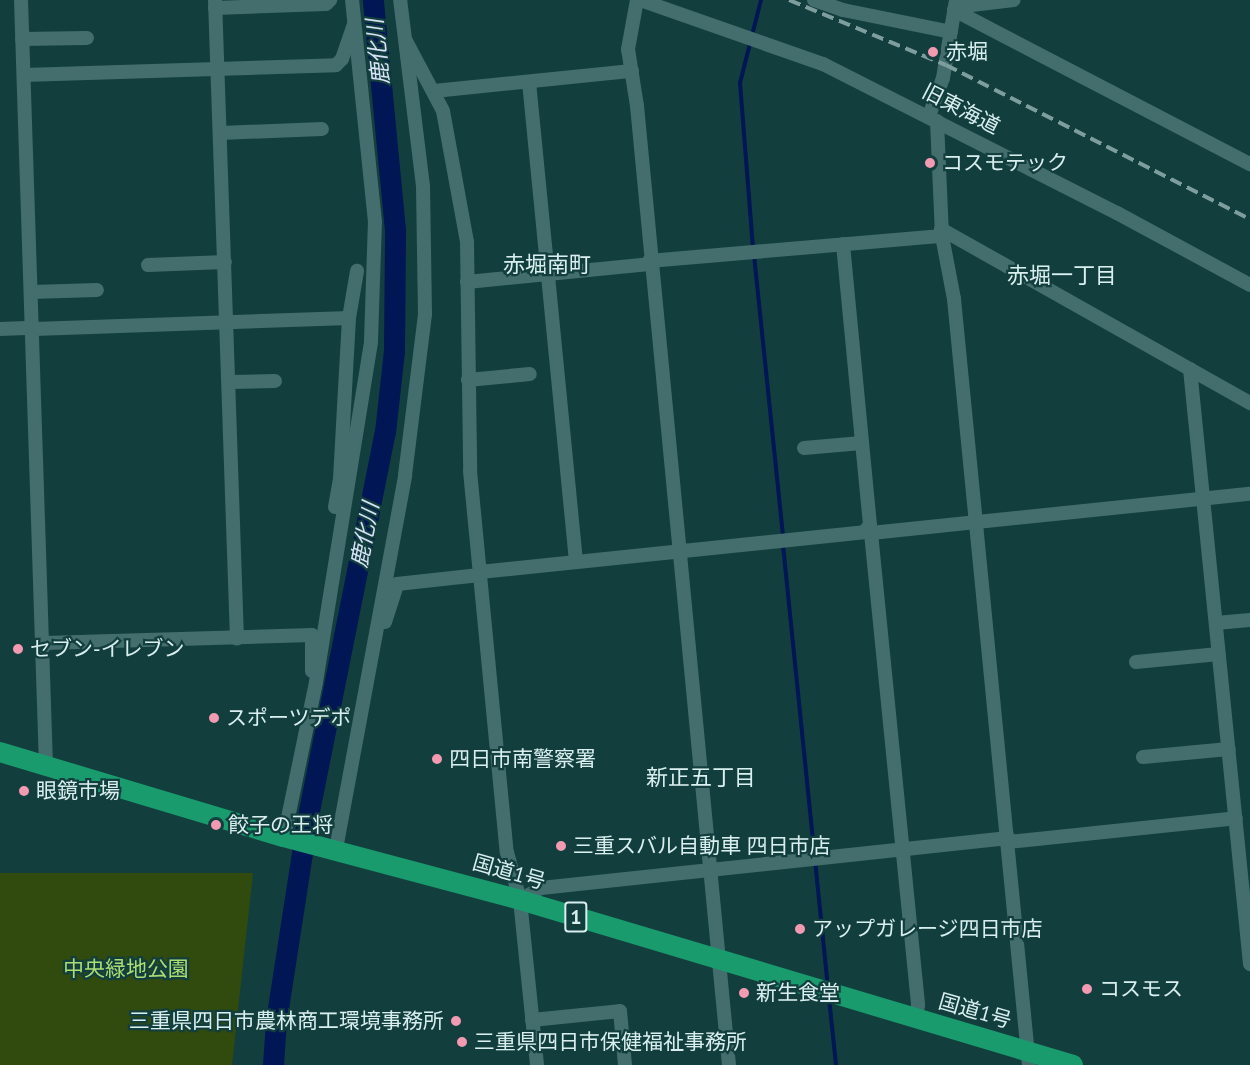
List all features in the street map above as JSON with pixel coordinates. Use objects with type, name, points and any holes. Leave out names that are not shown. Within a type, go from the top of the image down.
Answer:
[{"type":"highway","name":"国道1号","points":[[0,752],[287,837],[520,900],[916,1019],[1029,1058],[1073,1065]]},
{"type":"street","points":[[21,0],[45,643],[46,765]]},
{"type":"street","points":[[237,639],[230,382],[215,4],[326,4],[330,0]]},
{"type":"street","points":[[287,837],[316,682],[371,341],[375,222],[352,0]]},
{"type":"street","points":[[336,849],[413,421],[425,314],[423,186],[400,0]]},
{"type":"street","points":[[814,0],[843,10],[951,32]]},
{"type":"street","points":[[955,6],[1014,0]]},
{"type":"street","points":[[645,1],[628,49],[632,71],[729,1065]]},
{"type":"street","name":"旧東海道","points":[[645,1],[741,33],[823,64],[1250,285]]},
{"type":"street","points":[[955,6],[943,78],[933,119],[945,269],[954,299],[1029,1058]]},
{"type":"street","points":[[955,6],[1250,164]]},
{"type":"street","points":[[24,75],[336,64],[342,59],[355,21]]},
{"type":"street","points":[[22,39],[87,38]]},
{"type":"street","points":[[406,41],[443,111],[463,218],[470,471],[507,852],[520,900],[537,1065]]},
{"type":"street","points":[[434,91],[632,71]]},
{"type":"street","points":[[529,82],[576,562]]},
{"type":"street","points":[[220,133],[322,129]]},
{"type":"street","points":[[466,282],[942,232],[1250,403]]},
{"type":"street","points":[[843,244],[869,531],[903,850],[916,1019]]},
{"type":"street","points":[[148,265],[225,262]]},
{"type":"street","points":[[334,507],[349,318],[357,271]]},
{"type":"street","points":[[32,292],[97,290]]},
{"type":"street","points":[[0,329],[349,318]]},
{"type":"street","points":[[1190,369],[1229,749],[1241,819],[1250,964]]},
{"type":"street","points":[[468,380],[530,374]]},
{"type":"street","points":[[230,382],[275,381]]},
{"type":"street","points":[[804,448],[862,443]]},
{"type":"street","points":[[374,635],[385,621],[397,584],[678,551],[1250,494]]},
{"type":"street","points":[[1216,623],[1250,620]]},
{"type":"street","points":[[45,643],[312,635],[311,667],[316,682]]},
{"type":"street","points":[[1136,662],[1219,654]]},
{"type":"street","points":[[1143,757],[1229,749]]},
{"type":"street","points":[[520,900],[541,888],[903,850],[1241,819]]},
{"type":"street","points":[[532,1020],[620,1011],[625,1065]]},
{"type":"green space","name":"中央緑地公園","points":[[0,873],[253,873],[232,1065],[0,1065]]},
{"type":"waterway","name":"鹿化川","points":[[273,1065],[276,1021],[307,821],[385,432],[394,351],[395,230],[373,0]]},
{"type":"waterway","points":[[753,248],[740,83],[761,0]]},
{"type":"waterway","points":[[754,255],[783,537]]},
{"type":"waterway","points":[[783,545],[828,985]]},
{"type":"waterway","points":[[829,998],[836,1065]]},
{"type":"railway","points":[[789,0],[946,65],[1250,219]]},
{"type":"place","name":"赤堀","points":[[933,52]]},
{"type":"place","name":"コスモテック","points":[[930,163]]},
{"type":"place","name":"セブン-イレブン","points":[[18,649]]},
{"type":"place","name":"スポーツデポ","points":[[214,718]]},
{"type":"place","name":"四日市南警察署","points":[[437,759]]},
{"type":"place","name":"眼鏡市場","points":[[24,791]]},
{"type":"place","name":"餃子の王将","points":[[216,825]]},
{"type":"place","name":"三重スバル自動車 四日市店","points":[[561,846]]},
{"type":"place","name":"アップガレージ四日市店","points":[[800,929]]},
{"type":"place","name":"コスモス","points":[[1087,989]]},
{"type":"place","name":"新生食堂","points":[[744,993]]},
{"type":"place","name":"三重県四日市農林商工環境事務所","points":[[456,1021]]},
{"type":"place","name":"三重県四日市保健福祉事務所","points":[[462,1042]]},
{"type":"district","name":"赤堀南町","points":[[547,265]]},
{"type":"district","name":"赤堀一丁目","points":[[1062,276]]},
{"type":"district","name":"新正五丁目","points":[[701,778]]}]
